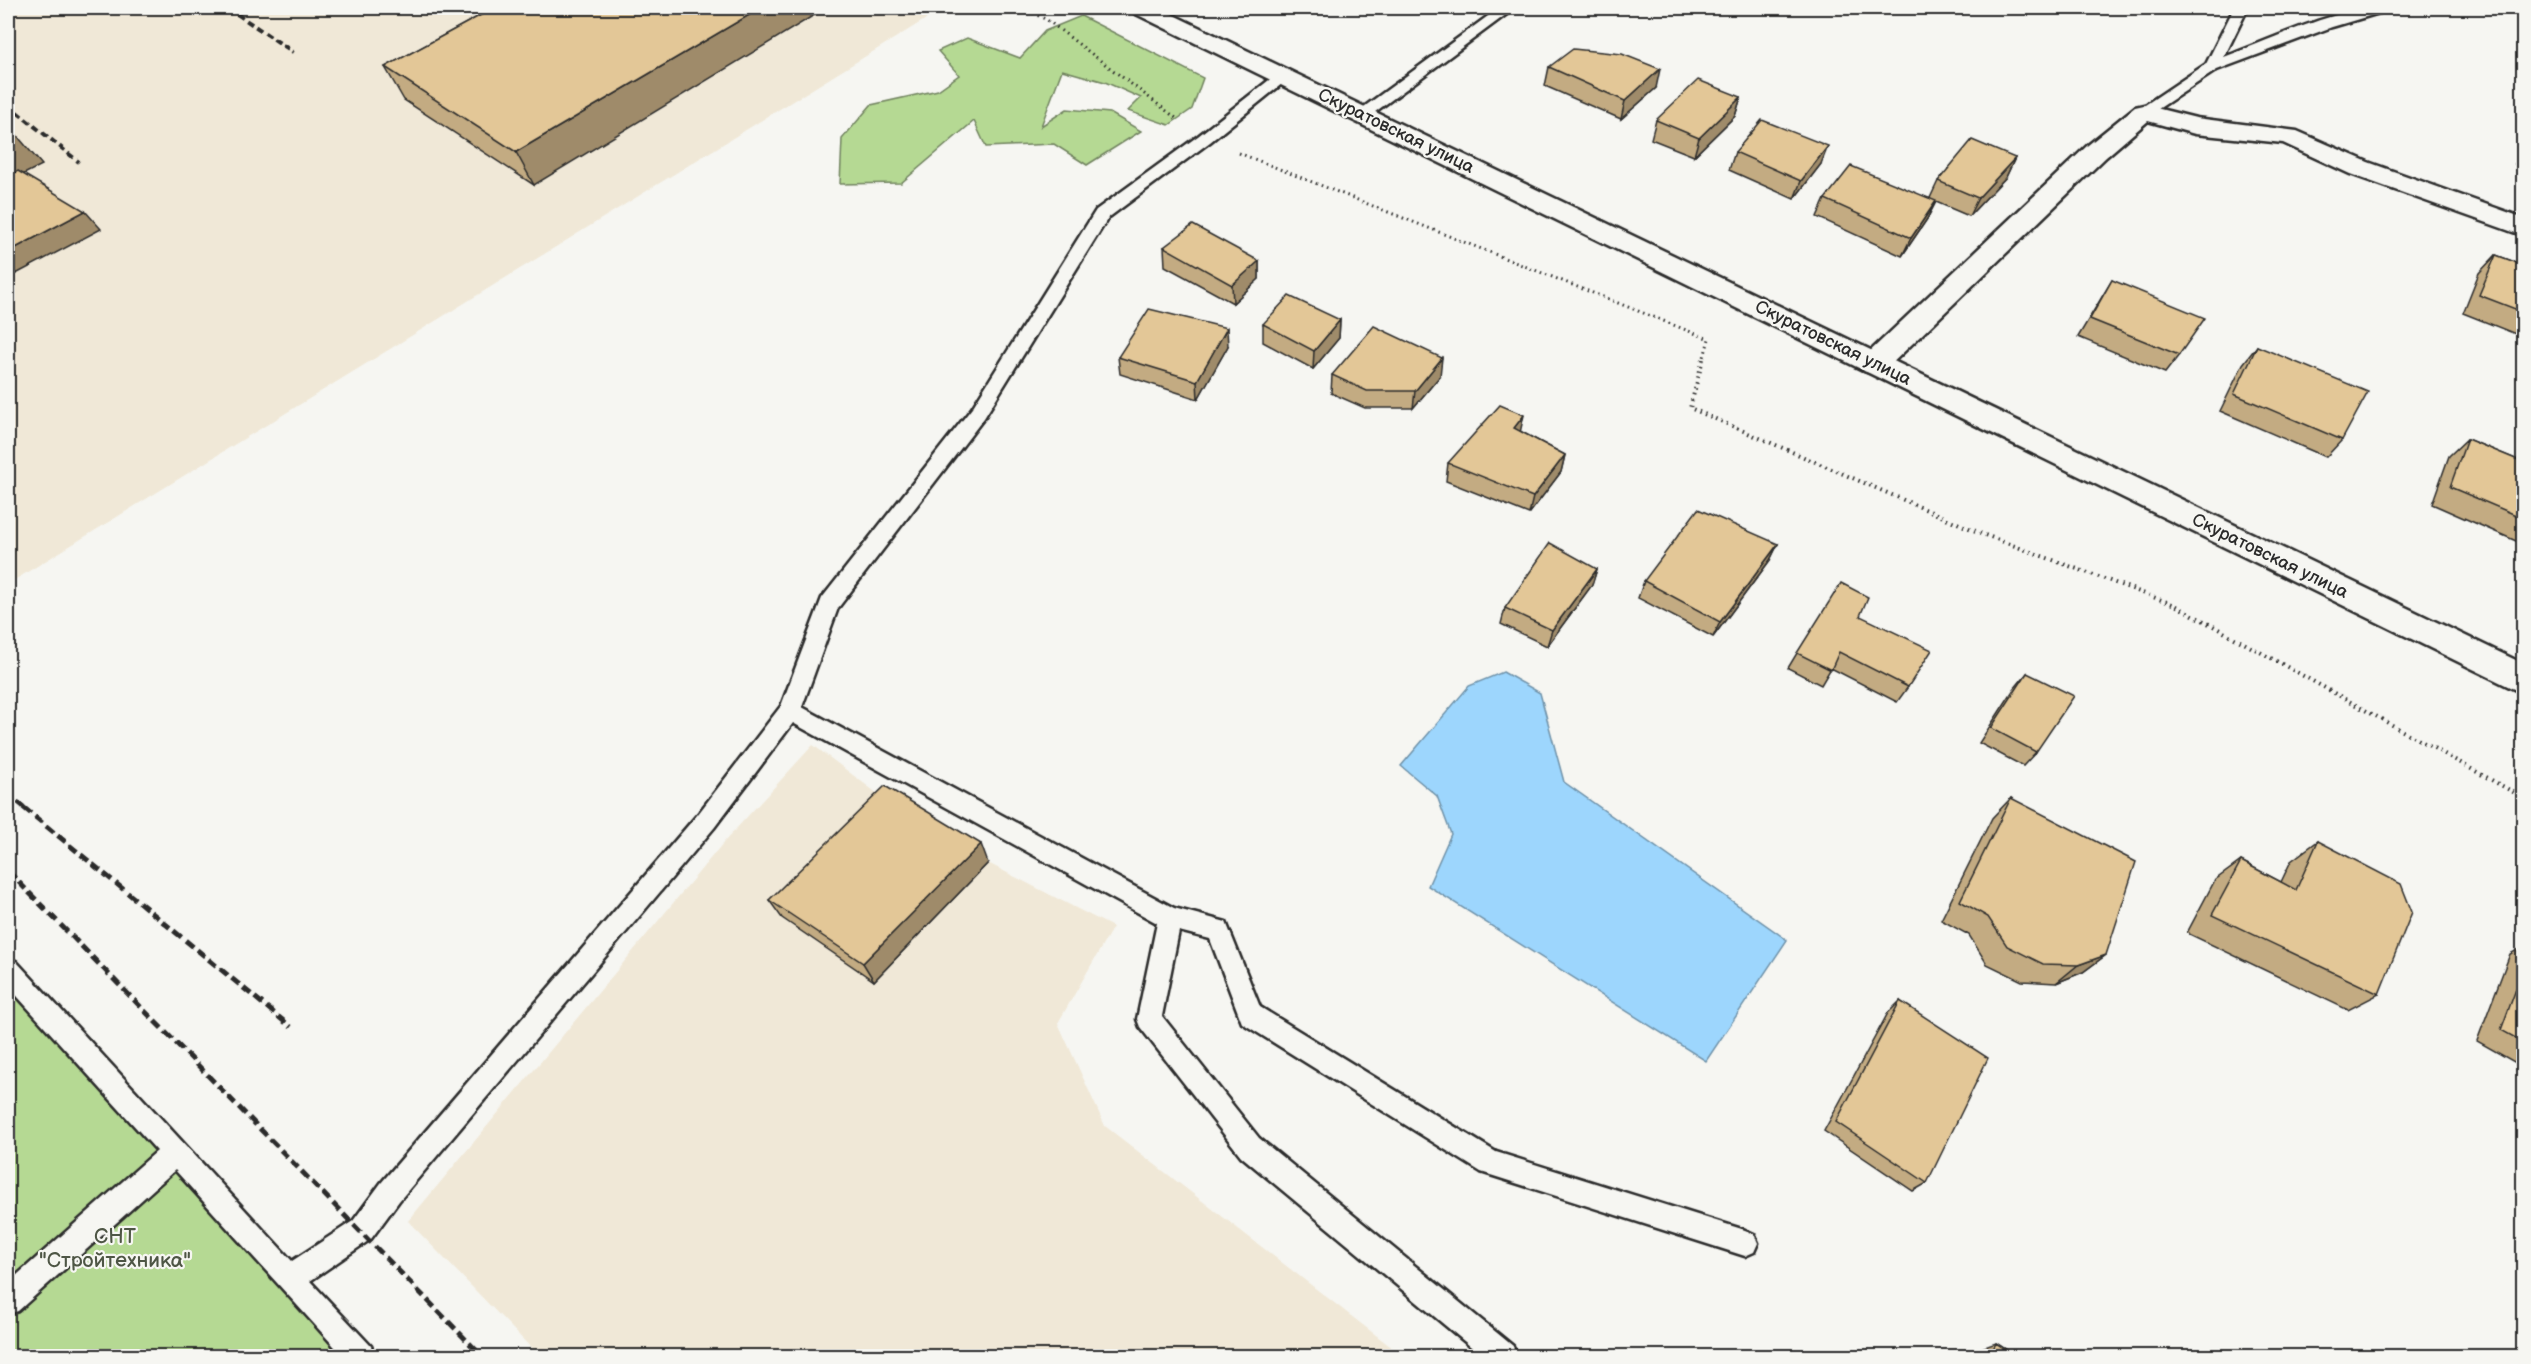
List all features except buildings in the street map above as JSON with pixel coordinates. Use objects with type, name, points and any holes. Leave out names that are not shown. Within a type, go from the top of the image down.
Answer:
[{"type":"street","name":"Скуратовская улица","points":[[1142,8],[2523,680]]},
{"type":"street","points":[[1874,364],[2097,151],[2144,112],[2195,126],[2288,136],[2359,168],[2523,228]]},
{"type":"lane","points":[[1362,115],[1508,8]]},
{"type":"lane","points":[[2212,67],[2241,8]]},
{"type":"lane","points":[[2315,8],[2327,24]]},
{"type":"lane","points":[[2144,112],[2212,67],[2327,24],[2381,8]]},
{"type":"lane","points":[[289,1279],[362,1230],[390,1192],[706,821],[790,711],[828,604],[978,413],[1102,213],[1204,140],[1283,76]]},
{"type":"lane","points":[[790,711],[1170,918],[1218,930],[1251,1015],[1490,1162],[1745,1244]]},
{"type":"lane","points":[[1170,918],[1149,1019],[1250,1147],[1503,1356]]},
{"type":"lane","points":[[8,969],[361,1356]]},
{"type":"lane","points":[[8,1301],[175,1153]]},
{"type":"path","points":[[1023,8],[1047,20],[1204,140],[1709,339],[1690,408],[1985,535],[2175,605],[2523,798]]},
{"type":"shaded area","points":[[8,8],[944,8],[8,584]]},
{"type":"shaded area","points":[[813,745],[894,806],[988,863],[1113,927],[1058,1023],[1105,1126],[1403,1356],[539,1356],[408,1221],[724,842]]},
{"type":"green space","points":[[1081,16],[1203,78],[1192,109],[1169,125],[1128,111],[1141,98],[1105,82],[1062,70],[1041,126],[1067,109],[1110,113],[1141,131],[1087,165],[1054,144],[986,147],[974,121],[901,183],[840,184],[842,139],[871,105],[938,90],[959,75],[938,51],[967,38],[1020,58],[1045,31]]},
{"type":"green space","name":"СНТ \"Стройтехника\"","points":[[8,969],[361,1356],[8,1356]]},
{"type":"water","points":[[1503,672],[1540,693],[1564,782],[1787,940],[1706,1061],[1428,886],[1451,834],[1437,796],[1401,766],[1469,686]]},
{"type":"railway","points":[[228,8],[293,52]]},
{"type":"railway","points":[[8,105],[79,162]]},
{"type":"railway","points":[[8,794],[25,808]]},
{"type":"railway","points":[[23,807],[291,1027]]},
{"type":"railway","points":[[8,871],[482,1356]]}]
